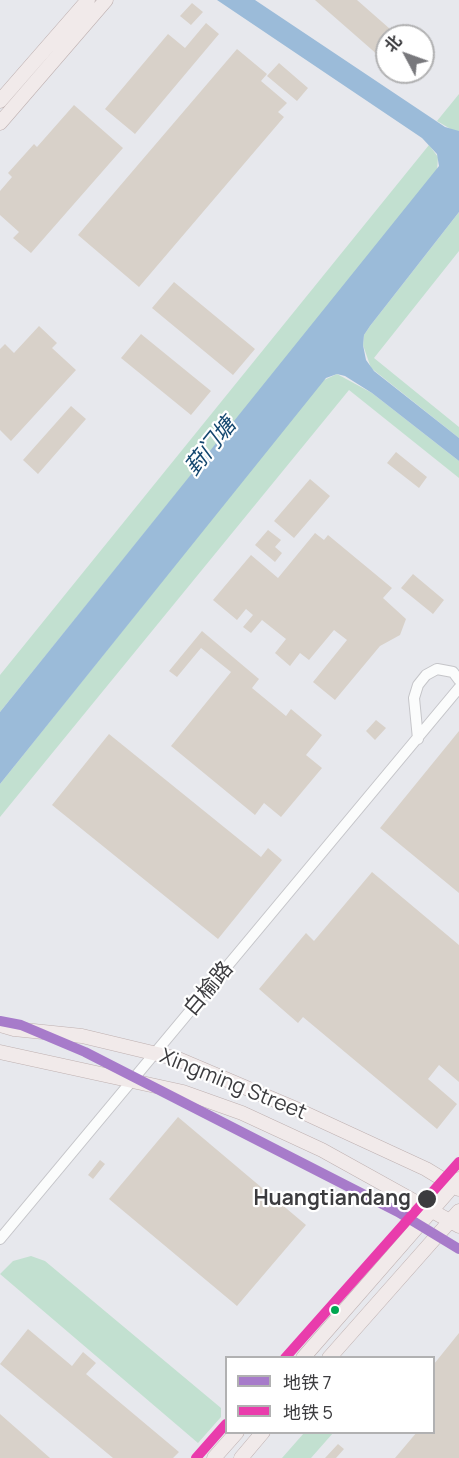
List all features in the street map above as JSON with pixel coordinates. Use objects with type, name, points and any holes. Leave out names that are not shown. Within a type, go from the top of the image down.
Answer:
[{"type":"main road","points":[[0,102],[88,0]]},
{"type":"main road","points":[[0,123],[106,0]]},
{"type":"main road","name":"Xingming Street","points":[[0,1025],[14,1029],[81,1036],[178,1059],[296,1109],[457,1184]]},
{"type":"main road","name":"Xingming Street","points":[[0,1052],[183,1092],[242,1113],[322,1150],[430,1210],[456,1220]]},
{"type":"main road","points":[[305,1356],[430,1210],[457,1184]]},
{"type":"main road","points":[[331,1356],[456,1220]]},
{"type":"main road","points":[[214,1458],[235,1434]]},
{"type":"main road","points":[[241,1458],[261,1434]]},
{"type":"street","points":[[418,739],[414,698],[418,686],[426,675],[437,669],[453,672],[459,680]]},
{"type":"street","name":"白榆路","points":[[0,1239],[459,688]]},
{"type":"green space","points":[[459,94],[459,131],[454,131],[437,121]]},
{"type":"green space","points":[[429,145],[438,157],[437,171],[0,712],[0,675]]},
{"type":"green space","points":[[459,212],[459,251],[374,358],[459,427],[459,438],[371,368],[363,345],[364,335],[370,326]]},
{"type":"green space","points":[[337,374],[372,393],[459,461],[459,478],[349,390],[0,817],[0,784],[322,381]]},
{"type":"green space","points":[[31,1256],[45,1261],[221,1408],[221,1417],[198,1443],[0,1274],[13,1261]]},
{"type":"green space","points":[[303,1434],[332,1434],[311,1458],[282,1458]]},
{"type":"water","points":[[217,0],[255,0],[375,80],[375,84],[381,84],[445,127],[459,131],[459,212],[370,326],[364,335],[363,345],[366,360],[374,371],[459,438],[459,461],[372,393],[345,376],[337,374],[326,378],[0,784],[0,712],[439,166],[437,154],[422,138]]},
{"type":"building","points":[[315,0],[357,0],[384,24],[375,24],[375,52]]},
{"type":"building","points":[[192,3],[203,12],[191,25],[180,16]]},
{"type":"building","points":[[206,23],[219,34],[135,134],[105,109],[168,34],[185,48]]},
{"type":"building","points":[[237,49],[267,74],[261,81],[287,103],[278,112],[284,117],[139,287],[78,235]]},
{"type":"building","points":[[279,63],[308,88],[297,101],[267,76]]},
{"type":"building","points":[[74,105],[123,148],[31,253],[13,238],[19,232],[0,215],[0,191],[12,177],[8,173],[34,144],[37,147]]},
{"type":"building","points":[[174,282],[255,349],[233,375],[152,308]]},
{"type":"building","points":[[39,326],[57,343],[52,348],[76,370],[11,441],[0,430],[0,349],[5,344],[14,353]]},
{"type":"building","points":[[141,334],[211,391],[191,415],[121,358]]},
{"type":"building","points":[[71,406],[86,419],[38,474],[23,460]]},
{"type":"building","points":[[396,452],[427,477],[419,488],[387,463]]},
{"type":"building","points":[[310,479],[330,496],[294,538],[274,521]]},
{"type":"building","points":[[268,530],[281,540],[275,547],[282,553],[275,562],[255,545]]},
{"type":"building","points":[[315,533],[324,540],[328,535],[392,588],[383,598],[406,619],[400,635],[380,646],[335,700],[313,682],[347,640],[334,630],[309,660],[300,653],[290,666],[275,653],[286,639],[262,620],[251,633],[243,627],[253,615],[246,609],[237,620],[213,600],[251,555],[278,578]]},
{"type":"building","points":[[413,574],[444,600],[433,614],[401,588]]},
{"type":"building","points":[[202,631],[259,679],[252,688],[286,716],[291,709],[322,735],[306,755],[322,768],[281,817],[264,803],[255,815],[171,746],[231,672],[201,648],[177,677],[169,671]]},
{"type":"building","points":[[376,720],[386,728],[375,740],[366,731]]},
{"type":"building","points":[[459,731],[459,893],[380,828]]},
{"type":"building","points":[[109,734],[261,857],[268,848],[282,860],[218,939],[52,805]]},
{"type":"building","points":[[372,872],[459,945],[459,1082],[439,1065],[428,1079],[457,1104],[437,1129],[303,1017],[298,1023],[259,989],[306,933],[314,941]]},
{"type":"building","points":[[178,1117],[306,1225],[237,1306],[109,1199]]},
{"type":"building","points":[[100,1160],[105,1164],[93,1179],[88,1175]]},
{"type":"building","points":[[28,1329],[72,1366],[83,1352],[96,1363],[86,1374],[179,1452],[173,1458],[113,1458],[0,1364]]},
{"type":"building","points":[[459,1333],[459,1458],[395,1458],[415,1434],[435,1434],[435,1363]]},
{"type":"building","points":[[0,1414],[50,1458],[0,1458]]},
{"type":"building","points":[[338,1444],[344,1449],[336,1458],[325,1458]]},
{"type":"metro line","name":"7","points":[[0,1021],[21,1025],[85,1052],[398,1212],[459,1249]]},
{"type":"metro line","name":"5","points":[[287,1356],[459,1162]]},
{"type":"metro line","name":"5","points":[[196,1458],[225,1425]]},
{"type":"place","name":"Huangtiandang","points":[[427,1199]]},
{"type":"water label","name":"葑门塘","points":[[211,447]]}]
